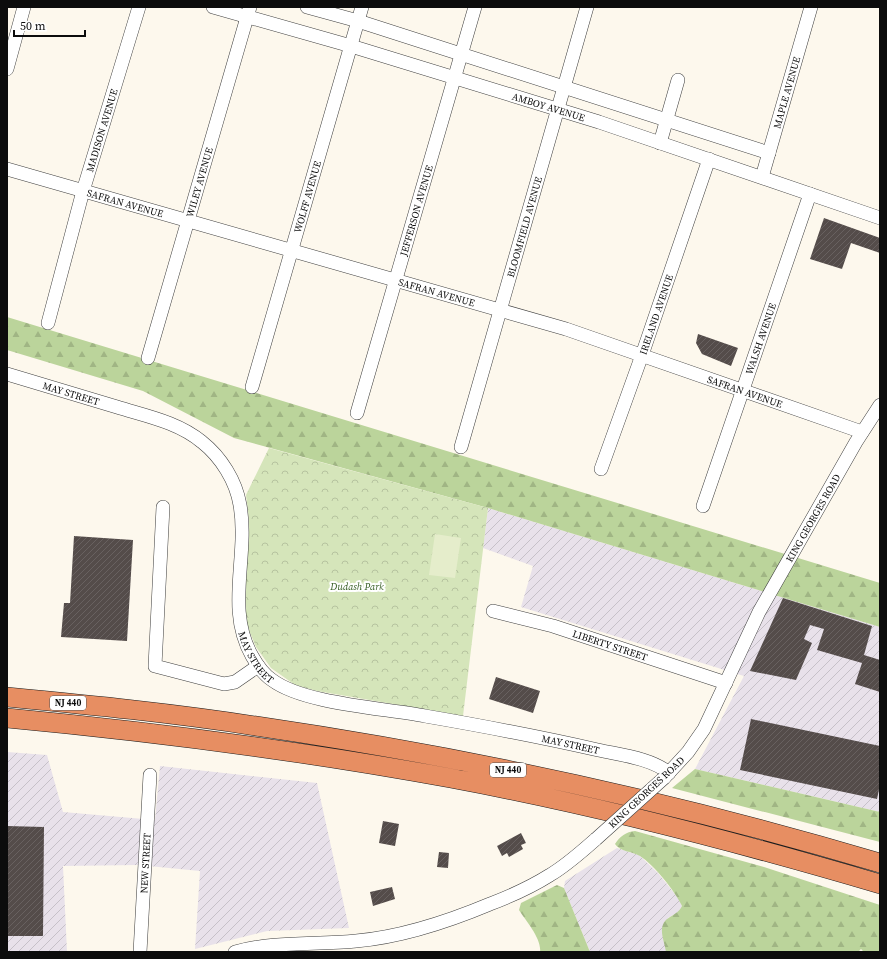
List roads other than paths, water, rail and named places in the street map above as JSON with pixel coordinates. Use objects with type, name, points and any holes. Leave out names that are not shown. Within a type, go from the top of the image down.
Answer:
[{"type":"highway","points":[[7,684],[130,709]]},
{"type":"highway","name":"NJ 440","points":[[7,697],[130,709],[327,737],[514,771],[726,820],[880,863]]},
{"type":"highway","name":"NJ 440","points":[[7,719],[139,731],[250,745],[452,779],[674,828],[880,884]]},
{"type":"street","points":[[7,69],[24,7]]},
{"type":"street","name":"MADISON AVENUE","points":[[48,323],[83,191],[139,7]]},
{"type":"street","name":"AMBOY AVENUE","points":[[213,7],[248,12],[351,46],[556,109],[709,159],[880,218]]},
{"type":"street","points":[[307,7],[358,21],[769,153]]},
{"type":"street","name":"WOLFF AVENUE","points":[[252,387],[362,7]]},
{"type":"street","name":"JEFFERSON AVENUE","points":[[357,413],[475,7]]},
{"type":"street","name":"BLOOMFIELD AVENUE","points":[[461,447],[556,109],[587,7]]},
{"type":"street","name":"MAPLE AVENUE","points":[[762,177],[811,7]]},
{"type":"street","name":"WILEY AVENUE","points":[[148,358],[248,12]]},
{"type":"street","points":[[660,143],[678,80]]},
{"type":"street","name":"IRELAND AVENUE","points":[[602,469],[709,159]]},
{"type":"street","name":"SAFRAN AVENUE","points":[[7,169],[566,329],[862,432]]},
{"type":"street","name":"WALSH AVENUE","points":[[703,506],[810,194]]},
{"type":"street","name":"MAY STREET","points":[[7,374],[170,424],[202,442],[215,455],[225,468],[234,486],[240,505],[242,524],[239,621],[244,642],[258,666],[271,679],[286,689],[316,698],[445,719],[569,744],[653,764],[666,775]]},
{"type":"street","name":"KING GEORGES ROAD","points":[[234,952],[266,946],[369,939],[414,931],[438,924],[506,897],[536,883],[564,866],[596,839],[666,775],[698,737],[726,683],[759,612],[800,538],[862,432],[880,405]]},
{"type":"street","points":[[163,507],[155,666],[224,684],[235,682],[258,666]]},
{"type":"street","name":"LIBERTY STREET","points":[[493,611],[553,626],[726,683]]},
{"type":"street","name":"NEW STREET","points":[[140,952],[150,775]]},
{"type":"park label","name":"Dudash Park","points":[[357,586]]}]
